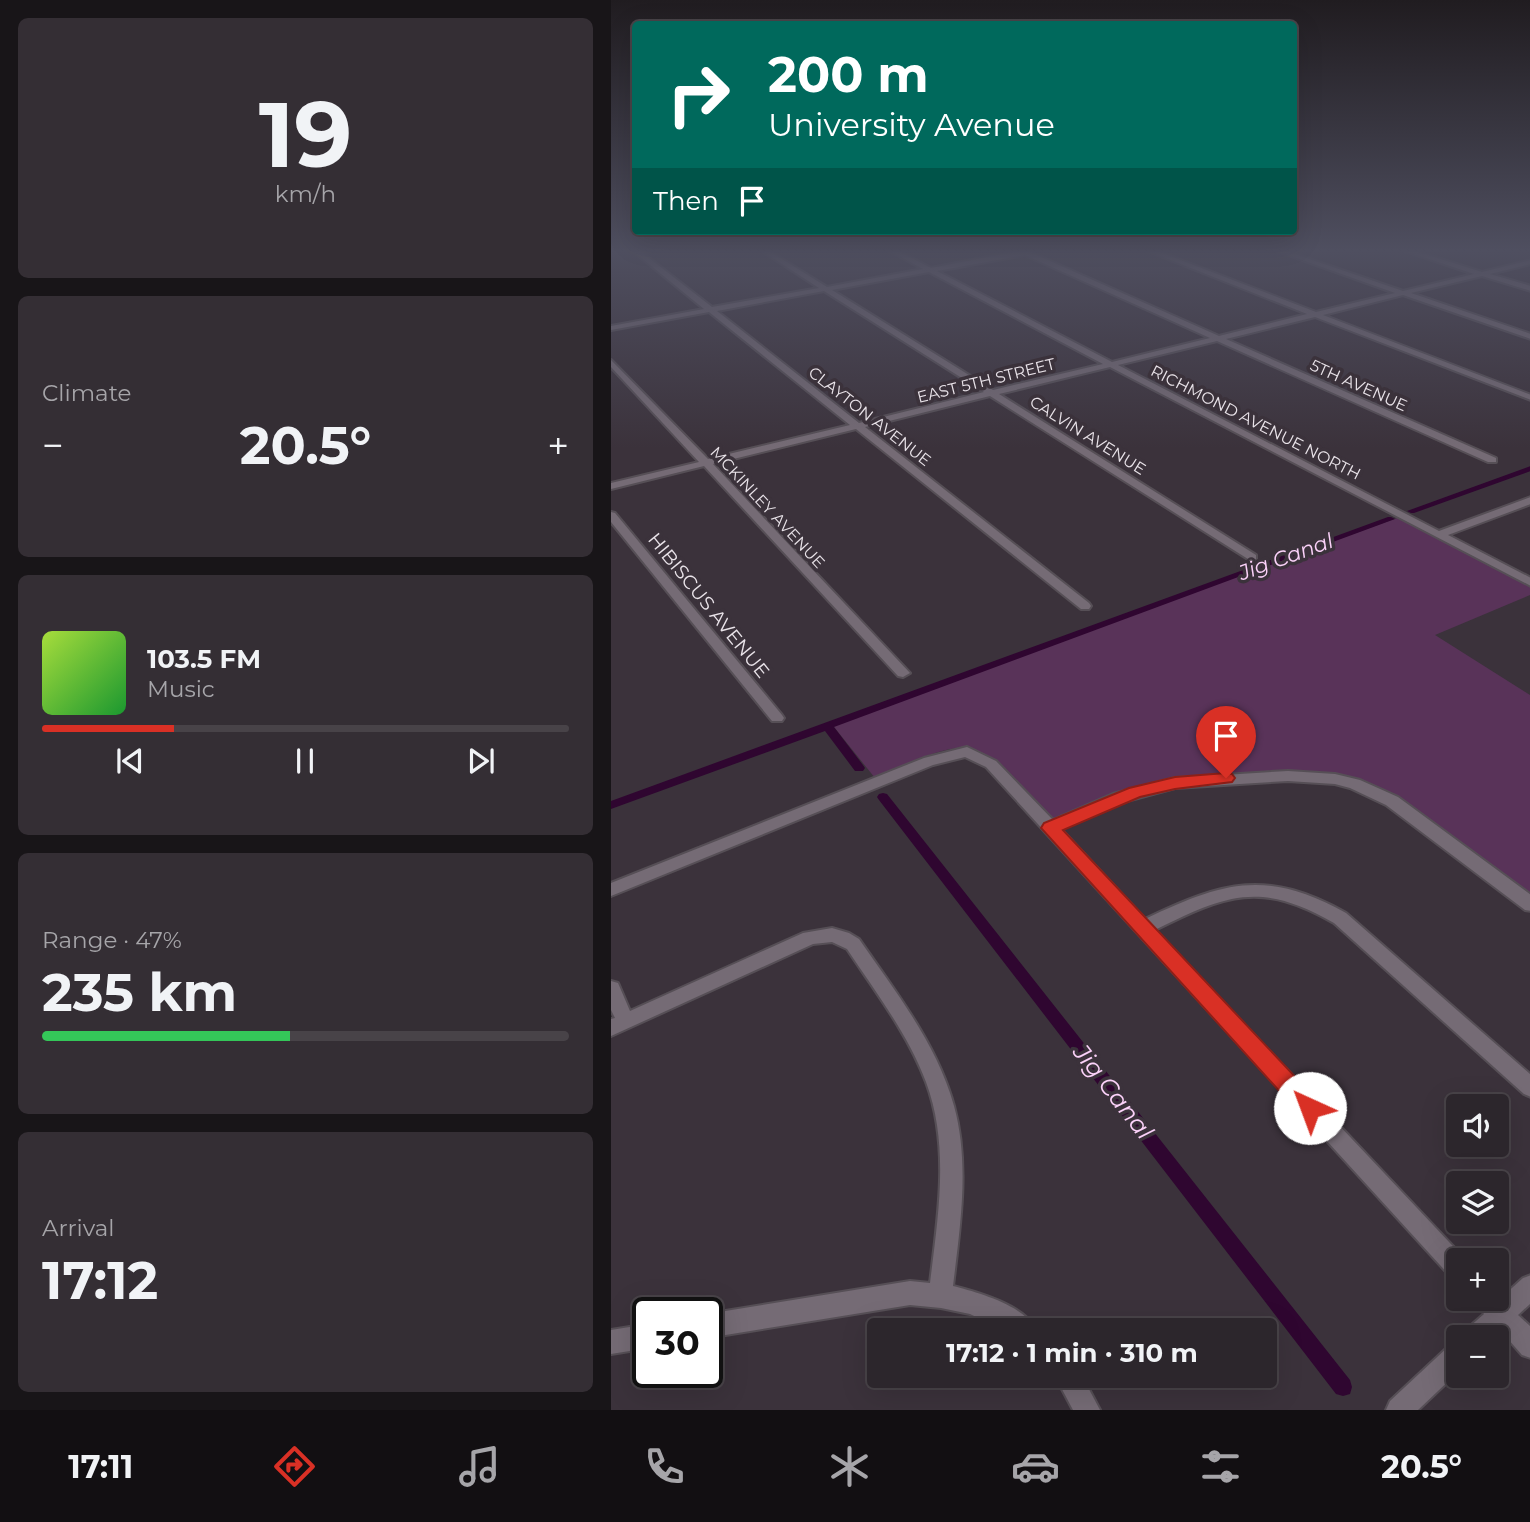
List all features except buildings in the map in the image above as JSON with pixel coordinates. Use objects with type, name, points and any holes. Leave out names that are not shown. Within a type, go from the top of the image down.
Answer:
[{"type":"street","points":[[611,328],[673,317]]},
{"type":"street","name":"CLAYTON AVENUE","points":[[720,317],[1085,606]]},
{"type":"street","name":"CALVIN AVENUE","points":[[870,317],[1253,557]]},
{"type":"street","name":"RICHMOND AVENUE NORTH","points":[[1020,317],[1530,583]]},
{"type":"street","name":"5TH AVENUE","points":[[1172,317],[1492,460]]},
{"type":"street","name":"EAST 5TH STREET","points":[[611,486],[1304,317]]},
{"type":"street","points":[[1322,317],[1530,398]]},
{"type":"street","points":[[1471,317],[1530,337]]},
{"type":"street","name":"MCKINLEY AVENUE","points":[[611,362],[903,673]]},
{"type":"street","points":[[1439,535],[1530,500]]},
{"type":"street","name":"HIBISCUS AVENUE","points":[[611,515],[777,718]]},
{"type":"street","points":[[611,890],[929,761],[967,752],[991,764],[1446,1255]]},
{"type":"street","points":[[1050,828],[1108,801],[1153,787],[1205,779],[1269,776],[1335,779],[1375,792],[1404,809],[1530,905]]},
{"type":"street","points":[[1143,929],[1202,899],[1232,890],[1263,889],[1306,899],[1340,918],[1530,1088]]},
{"type":"street","points":[[611,988],[618,1025],[809,938],[833,934],[843,936],[853,944],[901,1016],[936,1084],[951,1175],[939,1294]]},
{"type":"street","points":[[1509,1297],[1530,1286]]},
{"type":"street","points":[[723,1323],[910,1293],[939,1294],[990,1309],[1005,1318]]},
{"type":"street","points":[[1498,1311],[1530,1346]]},
{"type":"street","points":[[611,1342],[632,1338]]},
{"type":"street","points":[[1399,1410],[1446,1366]]},
{"type":"street","points":[[1075,1388],[1087,1410]]},
{"type":"shaded area","points":[[1400,517],[1530,586],[1530,595],[1435,635],[1530,695],[1530,898],[1373,786],[1328,773],[1192,777],[1052,821],[979,752],[960,748],[936,753],[875,778],[830,722]]},
{"type":"waterway","name":"Jig Canal","points":[[1411,511],[1531,468]]},
{"type":"waterway","name":"Jig Canal","points":[[827,726],[1391,519]]},
{"type":"waterway","name":"Jig Canal","points":[[611,805],[827,726]]},
{"type":"waterway","name":"Jig Canal","points":[[827,726],[859,768]]},
{"type":"waterway","name":"Jig Canal","points":[[883,797],[1343,1387]]},
{"type":"route","points":[[1226,778],[1175,783],[1135,792],[1050,828],[1310,1108]]}]
